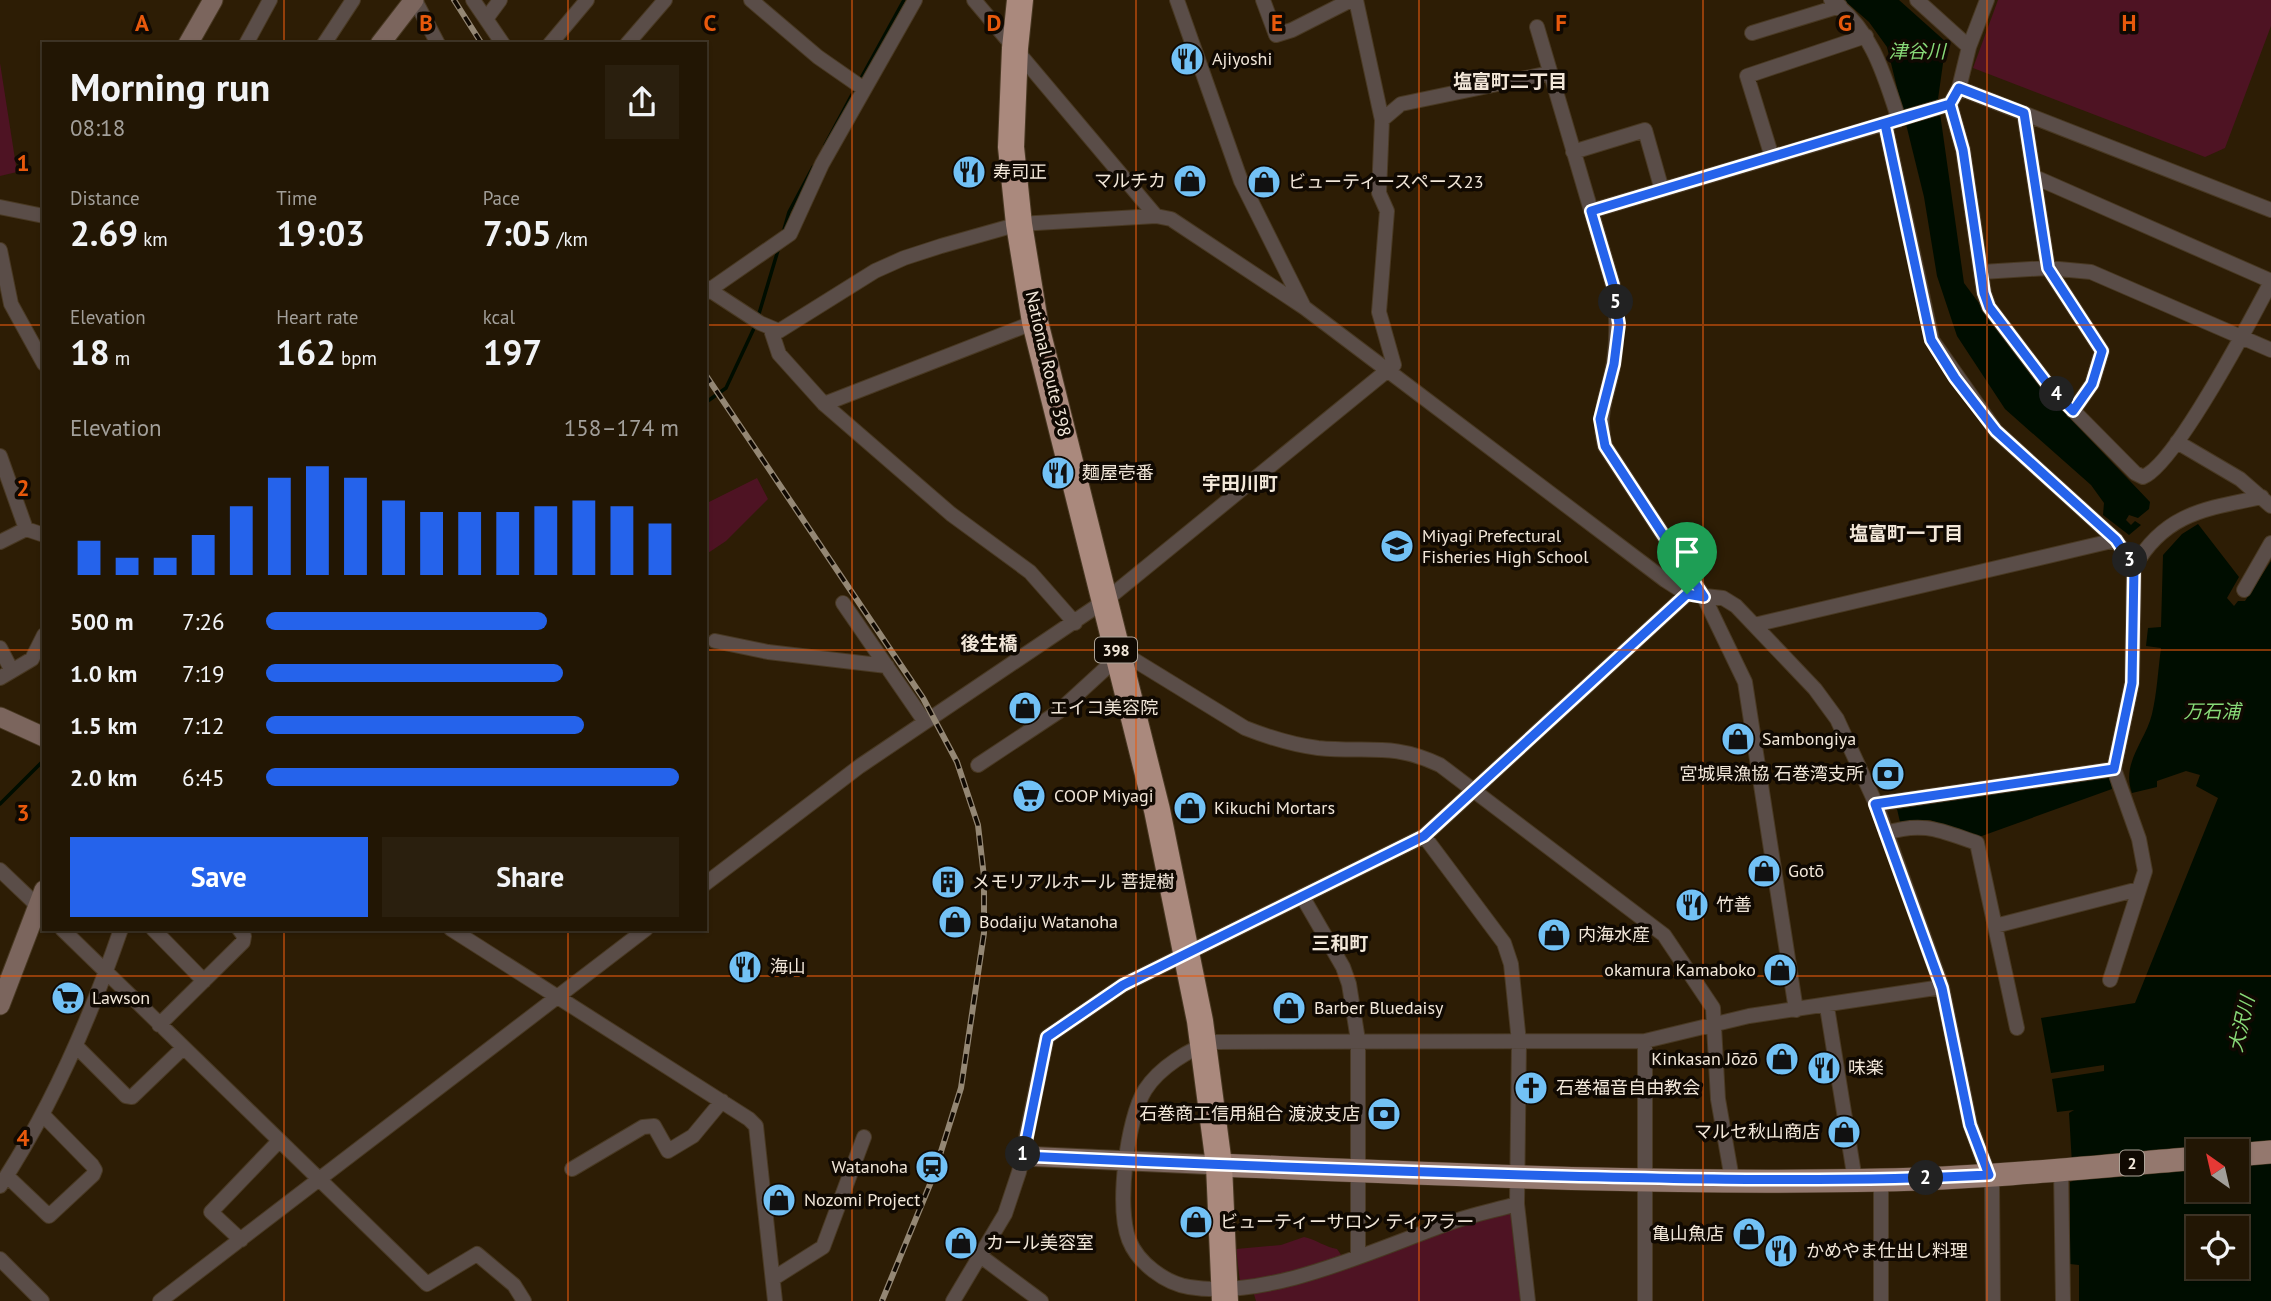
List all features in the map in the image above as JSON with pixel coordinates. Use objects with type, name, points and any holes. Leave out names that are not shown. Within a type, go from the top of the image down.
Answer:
[{"type":"highway","name":"National Route 398","points":[[1020,0],[1011,147],[1019,224],[1035,322],[1157,810],[1187,956],[1203,1045],[1219,1165],[1225,1295]]},
{"type":"main road","points":[[2249,1154],[2271,1152]]},
{"type":"main road","name":"2","points":[[1219,1165],[1644,1178],[1881,1180],[1989,1175],[2186,1159]]},
{"type":"street","points":[[189,42],[213,0]]},
{"type":"street","points":[[247,42],[270,0]]},
{"type":"street","points":[[325,42],[353,0]]},
{"type":"street","points":[[381,42],[414,0],[437,42]]},
{"type":"street","points":[[473,0],[502,42]]},
{"type":"street","points":[[486,19],[500,0]]},
{"type":"street","points":[[552,42],[587,0]]},
{"type":"street","points":[[629,42],[665,0]]},
{"type":"street","points":[[751,0],[859,86]]},
{"type":"street","points":[[915,0],[859,86],[781,240],[707,290],[762,324],[786,329],[874,271],[904,258],[1019,224],[1156,216],[1171,219],[1305,308],[1687,594],[1730,602],[1815,689],[1837,719],[1886,833],[1942,988],[1970,1125],[1992,1184],[1993,1301]]},
{"type":"street","points":[[974,0],[1156,216]]},
{"type":"street","points":[[1177,0],[1241,181],[1305,308]]},
{"type":"street","points":[[1263,0],[1276,35],[1336,4],[1351,0]]},
{"type":"street","points":[[707,882],[860,765],[1106,600],[1394,365],[1380,312],[1387,211],[1379,193],[1382,120],[1356,0]]},
{"type":"street","points":[[1917,0],[1969,47]]},
{"type":"street","points":[[1591,211],[1946,106],[1959,88],[1969,47],[1987,0]]},
{"type":"street","points":[[1752,33],[1835,3],[1866,36],[1878,56],[1896,120],[1931,340],[1955,378],[1996,431],[2116,540],[2134,567]]},
{"type":"street","points":[[1537,27],[1613,285],[1619,324],[1614,364],[1600,419],[1605,446],[1704,597],[1748,692],[1796,1010]]},
{"type":"street","points":[[1772,158],[1747,76],[1866,36]]},
{"type":"street","points":[[1382,120],[1401,104],[1550,73]]},
{"type":"street","points":[[1959,88],[2271,210]]},
{"type":"street","points":[[1946,106],[1963,150],[1984,293],[1989,307],[2049,386],[2135,473],[2143,477],[2150,474],[2177,442],[2242,336],[2271,282],[2037,178]]},
{"type":"street","points":[[2024,113],[2037,178],[2048,268],[2102,351],[2092,384],[2073,411]]},
{"type":"street","points":[[1573,152],[1645,130],[1662,190]]},
{"type":"street","points":[[0,207],[42,216]]},
{"type":"street","points":[[0,250],[11,304],[42,360]]},
{"type":"street","points":[[1982,272],[2048,268],[2091,272],[2271,351]]},
{"type":"street","points":[[824,404],[1035,322]]},
{"type":"street","points":[[762,324],[779,354],[824,404],[951,514],[1030,572],[1075,623]]},
{"type":"street","points":[[2177,442],[2240,479],[2266,501]]},
{"type":"street","points":[[0,456],[26,529]]},
{"type":"street","points":[[2110,980],[2145,870],[2143,856],[2114,769],[2132,683],[2134,567],[2148,543],[2180,520],[2204,509],[2266,501]]},
{"type":"street","points":[[0,542],[26,529],[42,534]]},
{"type":"street","points":[[1754,625],[2116,540]]},
{"type":"street","points":[[2244,590],[2271,543]]},
{"type":"street","points":[[953,1301],[1005,1214],[1023,1156],[1047,1037],[1123,985],[1187,956],[1424,836],[1687,594]]},
{"type":"street","points":[[844,603],[925,722]]},
{"type":"street","points":[[0,648],[6,675],[32,659],[42,639]]},
{"type":"street","points":[[715,641],[768,652],[887,666]]},
{"type":"street","points":[[978,765],[1058,712],[1118,657],[1131,659],[1245,728],[1264,736],[1317,748],[1400,749],[1440,765],[1664,935],[1713,1008],[1716,1023],[1718,1099],[1732,1179]]},
{"type":"street","points":[[0,717],[42,736]]},
{"type":"street","points":[[1875,804],[2114,769]]},
{"type":"street","points":[[1886,833],[1909,826],[1927,826],[1977,843],[2017,1028]]},
{"type":"street","points":[[1424,836],[1504,943],[1511,964],[1519,1042],[1520,1174],[1517,1204],[1528,1301]]},
{"type":"street","points":[[0,870],[42,903],[0,1005]]},
{"type":"street","points":[[1995,926],[2139,889]]},
{"type":"street","points":[[1303,896],[1343,967],[1349,985],[1357,1040],[1358,1257]]},
{"type":"street","points":[[64,931],[427,1284],[477,1254],[514,1285],[524,1301]]},
{"type":"street","points":[[44,1116],[95,1170],[93,1175],[49,1216],[3,1181],[44,1116],[107,971],[120,931]]},
{"type":"street","points":[[155,931],[204,981]]},
{"type":"street","points":[[159,1025],[243,942],[244,936],[240,931]]},
{"type":"street","points":[[454,931],[749,1119],[759,1135],[775,1301]]},
{"type":"street","points":[[160,1301],[643,931]]},
{"type":"street","points":[[1517,1204],[1458,1219],[1358,1257],[1225,1295],[1173,1283],[1151,1269],[1136,1253],[1128,1239],[1124,1214],[1134,1110],[1147,1087],[1166,1069],[1203,1045],[1357,1040],[1645,1041],[1716,1023],[1942,988]]},
{"type":"street","points":[[1827,1007],[1855,1180]]},
{"type":"street","points":[[1645,1041],[1645,1301]]},
{"type":"street","points":[[76,1046],[126,1096],[132,1097],[183,1048]]},
{"type":"street","points":[[572,1169],[643,1127],[654,1126],[668,1151],[693,1136],[722,1101]]},
{"type":"street","points":[[774,1278],[823,1247],[864,1137]]},
{"type":"street","points":[[241,1240],[211,1212],[279,1141]]},
{"type":"street","points":[[1023,1156],[1219,1165]]},
{"type":"street","points":[[2063,1301],[2064,1169]]},
{"type":"street","points":[[1881,1180],[1881,1301]]},
{"type":"street","points":[[979,1255],[1041,1301]]},
{"type":"street","points":[[0,1259],[42,1301]]},
{"type":"shaded area","points":[[1998,0],[2271,0],[2271,26],[2225,148],[2205,157],[1973,68]]},
{"type":"shaded area","points":[[0,63],[17,172],[0,176]]},
{"type":"shaded area","points":[[757,478],[768,499],[726,541],[707,554],[707,503]]},
{"type":"shaded area","points":[[1511,1210],[1523,1301],[1256,1301],[1253,1291]]},
{"type":"shaded area","points":[[1304,1237],[1337,1249],[1344,1259],[1254,1282],[1240,1282],[1236,1249],[1281,1245]]},
{"type":"water","name":"津谷川","points":[[1844,0],[1899,0],[1946,42],[1938,99],[1964,283],[2045,392],[2150,502],[2149,509],[2138,518],[2129,515],[2126,520],[2131,525],[2135,521],[2141,525],[2129,535],[2103,515],[2104,503],[2091,485],[2005,409],[1957,336],[1937,276],[1924,197],[1887,47],[1869,22]]},
{"type":"water","points":[[2198,524],[2239,577],[2227,598],[2234,606],[2238,601],[2245,601],[2271,561],[2271,1301],[2079,1301],[2079,1265],[2070,1264],[2070,1182],[2073,1181],[2069,1113],[2074,1110],[2057,1112],[2052,1079],[2104,1071],[2104,1065],[2051,1073],[2041,1018],[2135,1003],[2218,798],[2196,786],[2200,775],[2186,771],[2157,781],[2157,787],[2132,793],[2129,782],[2132,762],[2149,724],[2155,698],[2161,648],[2146,646],[2148,628],[2161,627],[2163,555],[2182,534]]},
{"type":"water","points":[[2109,774],[2112,789],[1979,837],[1930,820],[1900,822],[1897,809]]},
{"type":"waterway","points":[[860,80],[904,0]]},
{"type":"waterway","points":[[825,145],[856,87]]},
{"type":"waterway","points":[[783,233],[789,212],[813,167]]},
{"type":"waterway","points":[[758,317],[779,247]]},
{"type":"waterway","points":[[707,402],[726,388],[756,324]]},
{"type":"waterway","points":[[0,804],[42,762]]},
{"type":"railway","points":[[454,0],[481,42]]},
{"type":"railway","points":[[707,377],[923,698],[957,762],[978,825],[984,877],[984,933],[961,1088],[933,1177],[882,1301]]},
{"type":"place","name":"Ajiyoshi","points":[[1187,59]]},
{"type":"place","name":"寿司正","points":[[969,172]]},
{"type":"place","name":"マルチカ","points":[[1190,181]]},
{"type":"place","name":"ビューティースペース23","points":[[1264,182]]},
{"type":"place","name":"麺屋壱番","points":[[1058,473]]},
{"type":"place","name":"Miyagi Prefectural Fisheries High School","points":[[1397,546]]},
{"type":"place","name":"エイコ美容院","points":[[1025,708]]},
{"type":"place","name":"Sambongiya","points":[[1738,739]]},
{"type":"place","name":"宮城県漁協 石巻湾支所","points":[[1888,774]]},
{"type":"place","name":"COOP Miyagi","points":[[1029,796]]},
{"type":"place","name":"Kikuchi Mortars","points":[[1190,808]]},
{"type":"place","name":"Gotō","points":[[1764,871]]},
{"type":"place","name":"メモリアルホール 菩提樹","points":[[948,882]]},
{"type":"place","name":"竹善","points":[[1692,905]]},
{"type":"place","name":"Bodaiju Watanoha","points":[[955,922]]},
{"type":"place","name":"内海水産","points":[[1554,935]]},
{"type":"place","name":"海山","points":[[745,967]]},
{"type":"place","name":"okamura Kamaboko","points":[[1780,970]]},
{"type":"place","name":"Lawson","points":[[68,998]]},
{"type":"place","name":"Barber Bluedaisy","points":[[1289,1008]]},
{"type":"place","name":"Kinkasan Jōzō","points":[[1782,1059]]},
{"type":"place","name":"味楽","points":[[1824,1068]]},
{"type":"place","name":"石巻福音自由教会","points":[[1531,1088]]},
{"type":"place","name":"石巻商工信用組合 渡波支店","points":[[1384,1114]]},
{"type":"place","name":"マルセ秋山商店","points":[[1844,1132]]},
{"type":"place","name":"Watanoha","points":[[932,1167]]},
{"type":"place","name":"Nozomi Project","points":[[779,1200]]},
{"type":"place","name":"ビューティーサロン ティアラー","points":[[1196,1222]]},
{"type":"place","name":"亀山魚店","points":[[1749,1234]]},
{"type":"place","name":"カール美容室","points":[[961,1243]]},
{"type":"place","name":"かめやま仕出し料理","points":[[1781,1251]]},
{"type":"district","name":"塩富町二丁目","points":[[1510,81]]},
{"type":"district","name":"宇田川町","points":[[1240,483]]},
{"type":"district","name":"塩富町一丁目","points":[[1906,533]]},
{"type":"district","name":"後生橋","points":[[989,643]]},
{"type":"district","name":"三和町","points":[[1340,943]]},
{"type":"route","points":[[1687,594],[1424,836],[1187,956],[1123,985],[1047,1037],[1023,1156],[1260,1167],[1644,1178],[1881,1180],[1989,1175],[1970,1125],[1942,988],[1875,804],[2114,769],[2115,751],[2132,683],[2134,567],[2116,540],[1996,431],[1955,378],[1931,340],[1885,124],[1950,104],[1963,150],[1984,293],[1989,307],[2049,386],[2073,411],[2092,384],[2102,351],[2048,268],[2037,178],[2024,113],[1959,88],[1950,104],[1591,211],[1613,285],[1619,324],[1614,364],[1600,419],[1605,446],[1704,597],[1687,594]]},
{"type":"water label","name":"万石浦","points":[[2212,711]]},
{"type":"water label","name":"大沢川","points":[[2241,1024]]}]
